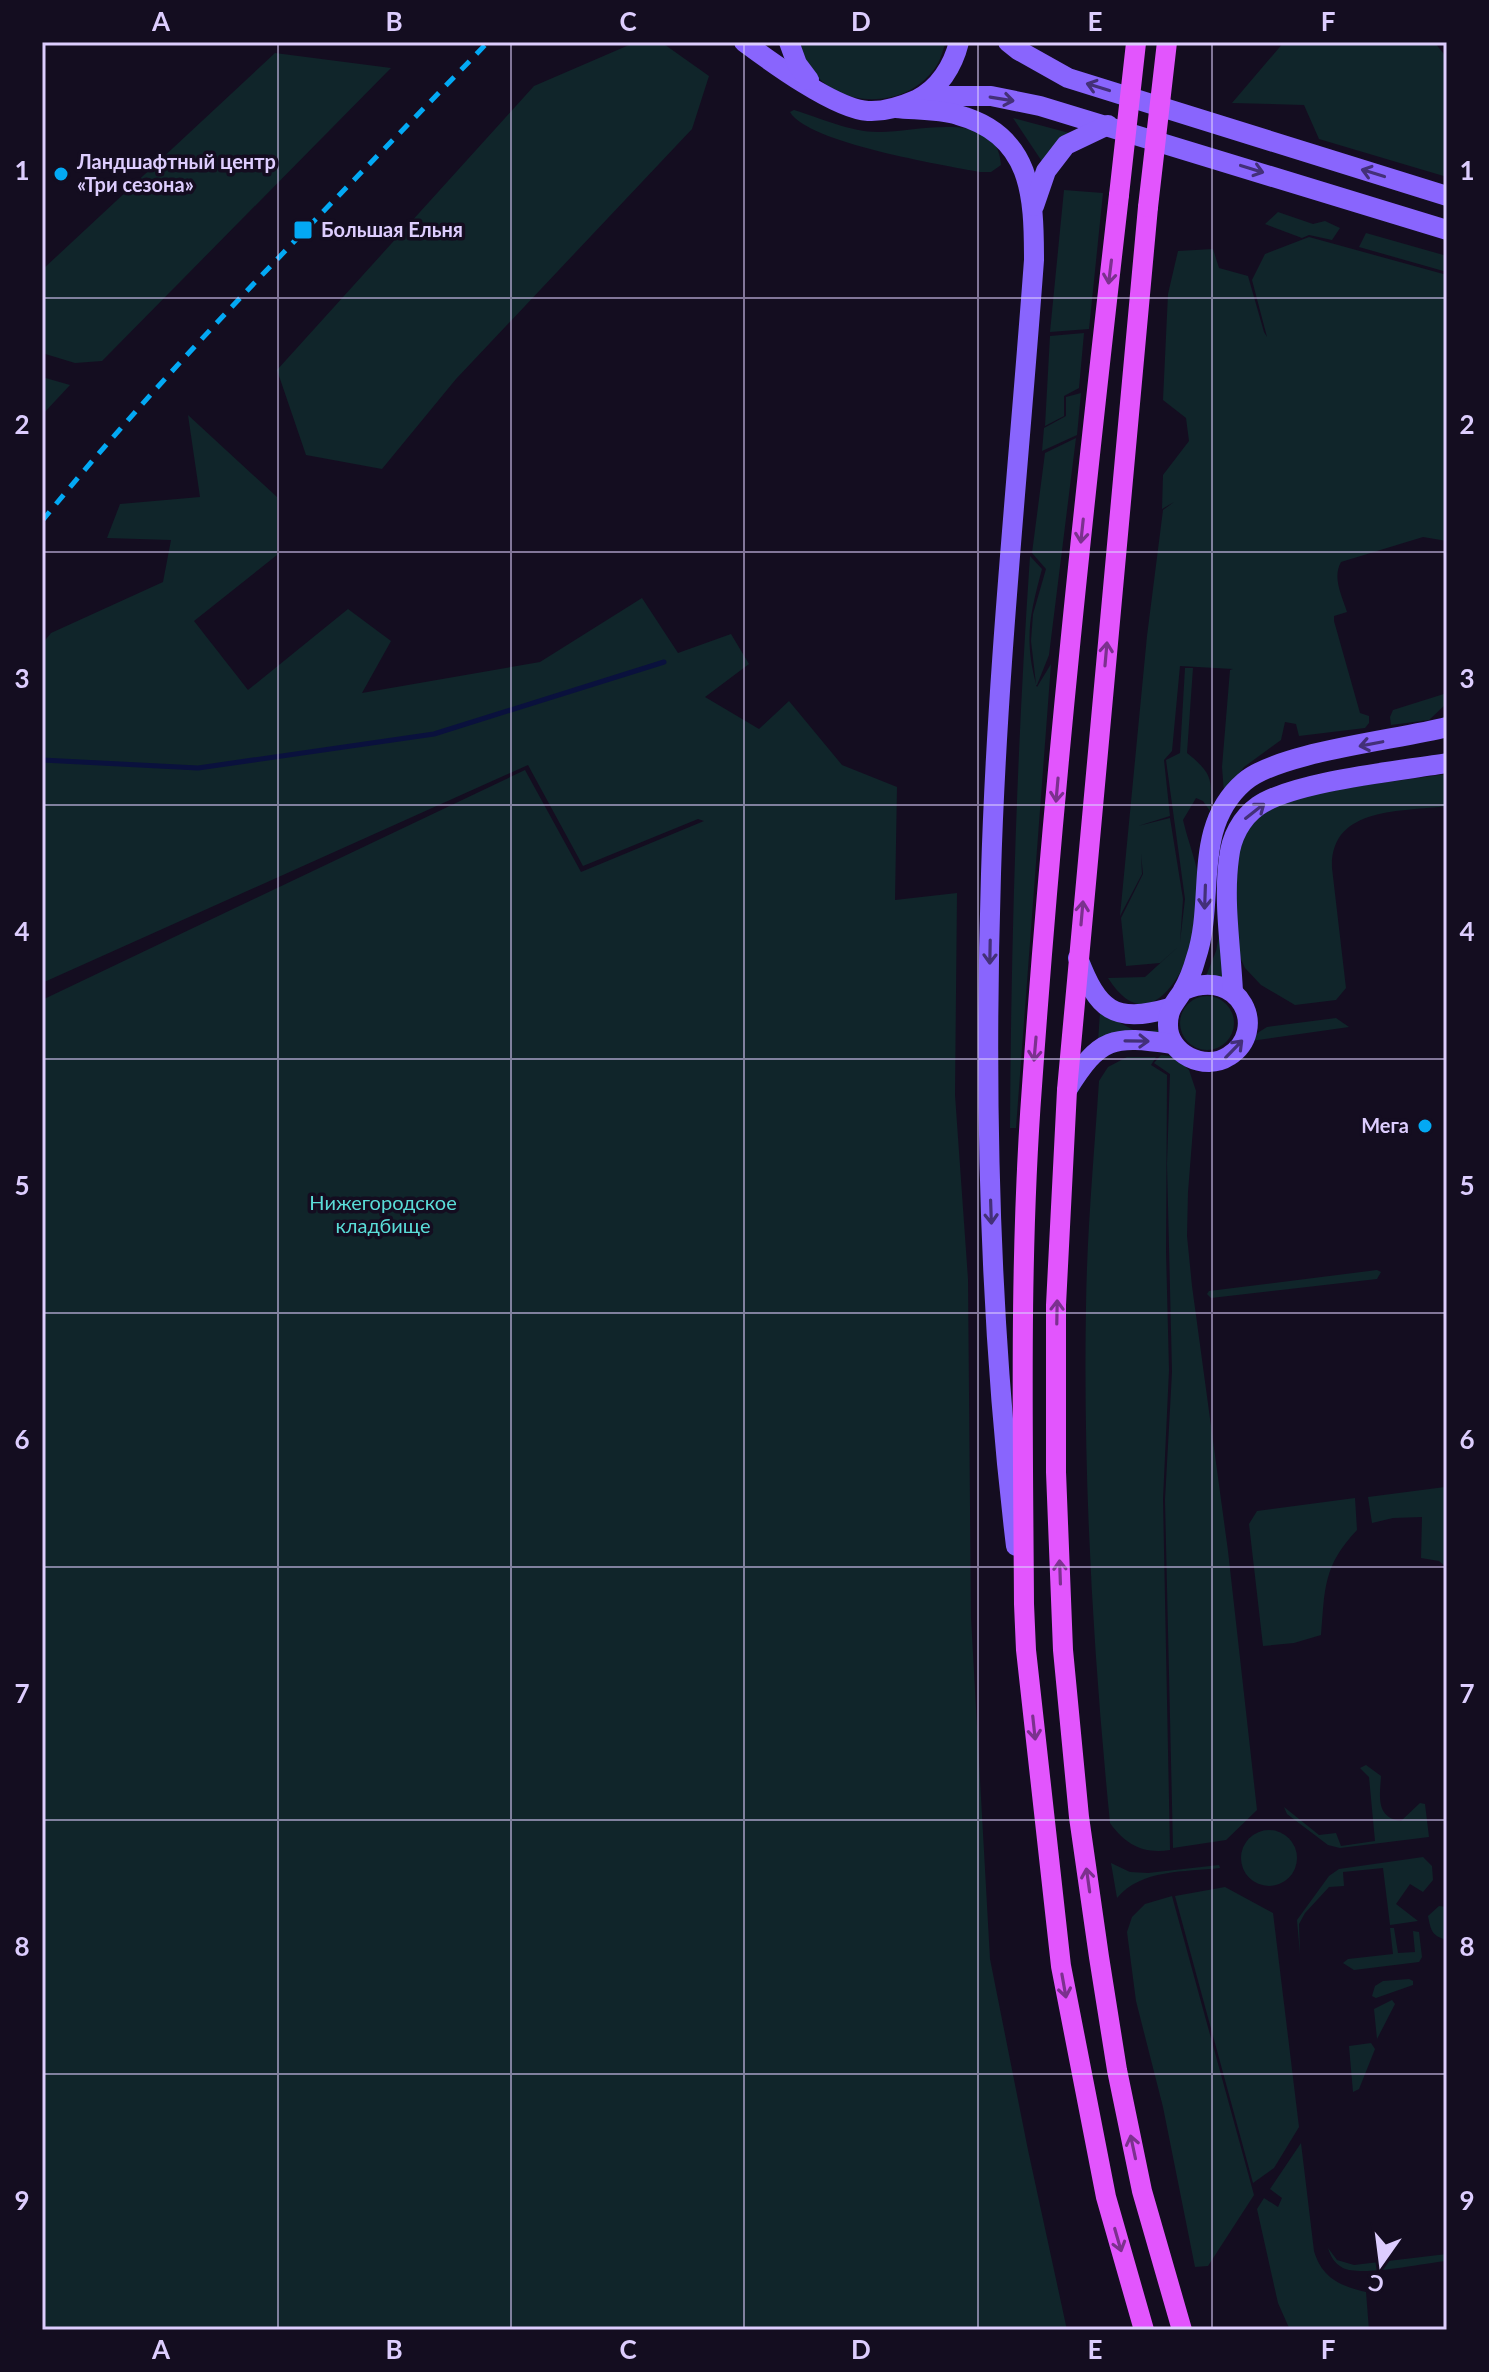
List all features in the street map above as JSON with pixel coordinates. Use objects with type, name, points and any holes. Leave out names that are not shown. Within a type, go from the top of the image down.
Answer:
[{"type":"main road","points":[[744,42],[837,103],[866,111],[896,108],[956,114],[983,124],[1006,141],[1021,162],[1034,206],[1034,260],[996,767],[991,874],[990,1212],[1002,1432],[1024,1604]]},
{"type":"main road","points":[[789,42],[797,64],[816,89]]},
{"type":"main road","points":[[896,108],[924,96],[942,79],[959,42]]},
{"type":"main road","points":[[1008,42],[1068,78],[1447,196]]},
{"type":"main road","points":[[1167,42],[1148,207],[1067,1090],[1056,1305],[1056,1472],[1064,1665],[1079,1817],[1117,2070],[1142,2191],[1182,2330]]},
{"type":"main road","points":[[1136,43],[1061,740],[1031,1088],[1023,1306],[1024,1604],[1026,1650],[1061,1966],[1106,2197],[1144,2330]]},
{"type":"main road","points":[[924,96],[991,96],[1040,106],[1447,230]]},
{"type":"main road","points":[[1034,206],[1046,171],[1066,145],[1108,125]]},
{"type":"main road","points":[[1184,990],[1200,983],[1217,984],[1233,992],[1242,1003],[1247,1017],[1247,1032],[1231,1056],[1217,1062],[1203,1063],[1186,1057],[1173,1044],[1167,1026],[1170,1008],[1184,990],[1197,957],[1205,917],[1207,852],[1217,817],[1244,781],[1268,767],[1299,758],[1447,727]]},
{"type":"main road","points":[[1233,992],[1228,867],[1234,836],[1242,821],[1259,805],[1298,789],[1447,763]]},
{"type":"main road","points":[[1078,957],[1090,990],[1101,1002],[1121,1014],[1142,1016],[1170,1008]]},
{"type":"main road","points":[[1067,1090],[1086,1059],[1101,1046],[1123,1041],[1173,1044]]},
{"type":"green space","points":[[636,42],[661,42],[709,76],[692,129],[456,379],[382,469],[306,455],[277,370],[534,86]]},
{"type":"green space","points":[[799,42],[946,42],[938,63],[925,80],[892,97],[873,99],[854,97],[821,81],[807,63]]},
{"type":"green space","points":[[1284,42],[1435,43],[1447,58],[1447,177],[1319,139],[1304,105],[1232,103]]},
{"type":"green space","points":[[275,53],[391,68],[102,361],[75,363],[42,353],[42,270]]},
{"type":"green space","points":[[794,110],[868,131],[970,129],[986,136],[996,147],[1001,165],[991,172],[980,172],[878,151],[822,133],[802,123],[790,112]]},
{"type":"green space","points":[[1013,118],[1073,134],[1045,166]]},
{"type":"green space","points":[[1064,190],[1103,193],[1089,329],[1050,332]]},
{"type":"green space","points":[[1278,212],[1313,224],[1325,221],[1340,228],[1332,240],[1309,235],[1302,238],[1265,224]]},
{"type":"green space","points":[[1366,233],[1447,256],[1447,272],[1359,247]]},
{"type":"green space","points":[[1309,237],[1447,275],[1447,541],[1423,537],[1341,562],[1338,568],[1338,581],[1347,612],[1334,616],[1334,621],[1360,713],[1369,716],[1365,728],[1299,736],[1296,724],[1285,722],[1281,740],[1244,767],[1224,793],[1222,767],[1230,670],[1233,669],[1180,666],[1172,751],[1164,760],[1170,816],[1138,826],[1170,818],[1183,899],[1180,942],[1185,899],[1166,760],[1180,753],[1185,668],[1193,668],[1187,753],[1202,766],[1209,778],[1210,811],[1203,801],[1196,798],[1183,820],[1200,881],[1201,918],[1189,955],[1168,990],[1154,1001],[1140,1004],[1124,997],[1108,978],[1145,977],[1179,946],[1160,963],[1126,966],[1121,918],[1143,874],[1141,854],[1142,874],[1120,916],[1147,636],[1163,510],[1174,502],[1162,509],[1163,475],[1189,441],[1186,418],[1163,400],[1168,294],[1178,251],[1213,249],[1219,268],[1248,276],[1267,337],[1252,280],[1265,254]]},
{"type":"green space","points":[[1084,333],[1079,388],[1064,396],[1064,416],[1045,426],[1050,336]]},
{"type":"green space","points":[[42,377],[70,385],[42,415]]},
{"type":"green space","points":[[1081,393],[1077,435],[1042,451],[1044,428],[1066,416],[1066,397]]},
{"type":"green space","name":"Нижегородское кладбище","points":[[188,415],[277,497],[277,555],[194,621],[248,690],[348,609],[391,641],[362,693],[540,662],[642,598],[678,653],[731,634],[749,664],[705,697],[759,729],[789,701],[842,765],[897,787],[895,900],[957,893],[955,1095],[968,1279],[971,1618],[990,1959],[1067,2330],[42,2330],[42,1000],[525,770],[581,872],[704,821],[698,819],[583,866],[528,765],[42,983],[42,644],[51,633],[163,582],[171,540],[107,538],[120,504],[200,497]]},
{"type":"green space","points":[[1076,438],[1049,655],[1036,685],[1037,687],[1051,664],[1016,1128],[1010,1128],[1016,842],[1030,556],[1042,569],[1034,599],[1029,639],[1036,684],[1031,641],[1033,614],[1046,569],[1032,553],[1045,453]]},
{"type":"green space","points":[[1447,693],[1447,703],[1429,720],[1391,725],[1393,710]]},
{"type":"green space","points":[[1447,774],[1447,806],[1372,816],[1343,833],[1335,848],[1332,868],[1346,988],[1336,1000],[1295,1005],[1261,985],[1245,968],[1239,955],[1233,869],[1244,825],[1257,812],[1322,791]]},
{"type":"green space","points":[[1223,915],[1226,980],[1206,976],[1216,951]]},
{"type":"green space","points":[[1207,996],[1226,1004],[1234,1023],[1226,1042],[1207,1050],[1188,1042],[1180,1023],[1188,1004]]},
{"type":"green space","points":[[1100,1012],[1137,1032],[1166,1029],[1167,1036],[1098,1042]]},
{"type":"green space","points":[[1336,1018],[1349,1027],[1251,1041],[1267,1027]]},
{"type":"green space","points":[[1161,1055],[1176,1057],[1189,1070],[1196,1091],[1187,1236],[1228,1551],[1257,1810],[1226,1840],[1173,1848],[1165,1500],[1172,1372],[1167,1164],[1170,1074],[1154,1063]]},
{"type":"green space","points":[[1127,1057],[1156,1057],[1151,1065],[1167,1075],[1169,1370],[1163,1499],[1170,1850],[1160,1851],[1136,1846],[1122,1837],[1110,1823],[1090,1565],[1086,1306],[1099,1081],[1108,1067]]},
{"type":"green space","points":[[1377,1270],[1381,1272],[1377,1279],[1211,1298],[1207,1294],[1209,1291]]},
{"type":"green space","points":[[1445,1487],[1447,1568],[1439,1561],[1421,1558],[1422,1517],[1393,1518],[1372,1523],[1368,1497]]},
{"type":"green space","points":[[1355,1498],[1357,1530],[1338,1555],[1328,1578],[1321,1635],[1294,1643],[1263,1646],[1249,1524],[1257,1511]]},
{"type":"green space","points":[[1366,1765],[1381,1776],[1381,1804],[1393,1819],[1401,1821],[1420,1803],[1425,1804],[1429,1837],[1340,1848],[1328,1845],[1287,1814],[1284,1807],[1319,1835],[1336,1833],[1341,1846],[1375,1841],[1369,1777],[1360,1768]]},
{"type":"green space","points":[[1269,1830],[1289,1838],[1297,1858],[1289,1878],[1269,1886],[1249,1878],[1241,1858],[1249,1838]]},
{"type":"green space","points":[[1423,1857],[1432,1866],[1433,1880],[1423,1892],[1410,1884],[1396,1904],[1418,1921],[1390,1925],[1383,1868],[1343,1872],[1344,1886],[1329,1887],[1299,1924],[1300,1955],[1297,1920],[1329,1876],[1339,1869]]},
{"type":"green space","points":[[1111,1863],[1130,1872],[1148,1873],[1219,1865],[1220,1868],[1151,1877],[1138,1882],[1117,1898]]},
{"type":"green space","points":[[1225,1887],[1273,1913],[1299,2127],[1274,2168],[1253,2183],[1175,1896]]},
{"type":"green space","points":[[1172,1896],[1254,2195],[1208,2266],[1195,2267],[1163,2107],[1136,2001],[1127,1932],[1132,1917],[1145,1904]]},
{"type":"green space","points":[[1439,1906],[1447,1907],[1447,1940],[1435,1935],[1429,1921],[1428,1916]]},
{"type":"green space","points":[[1390,1928],[1394,1928],[1398,1953],[1415,1952],[1413,1931],[1419,1932],[1422,1957],[1419,1962],[1354,1970],[1343,1963],[1348,1959],[1393,1954]]},
{"type":"green space","points":[[1409,1979],[1413,1985],[1376,1998],[1372,1996],[1375,1986],[1383,1981]]},
{"type":"green space","points":[[1392,2000],[1395,2004],[1377,2039],[1374,2009]]},
{"type":"green space","points":[[1371,2043],[1375,2049],[1359,2089],[1353,2092],[1349,2046]]},
{"type":"green space","points":[[1301,2143],[1317,2260],[1333,2279],[1366,2292],[1369,2330],[1290,2330],[1278,2303],[1257,2209],[1264,2198],[1278,2207],[1282,2198],[1270,2189]]},
{"type":"green space","points":[[1328,2248],[1337,2260],[1354,2265],[1447,2254],[1447,2261],[1378,2270],[1352,2270],[1337,2264]]},
{"type":"waterway","points":[[42,760],[198,768],[434,734],[664,662]]},
{"type":"railway","points":[[42,521],[204,337],[488,42]]},
{"type":"place","name":"Ландшафтный центр «Три сезона»","points":[[61,174]]},
{"type":"place","name":"Большая Ельня","points":[[303,230]]},
{"type":"place","name":"Мега","points":[[1425,1126]]}]
